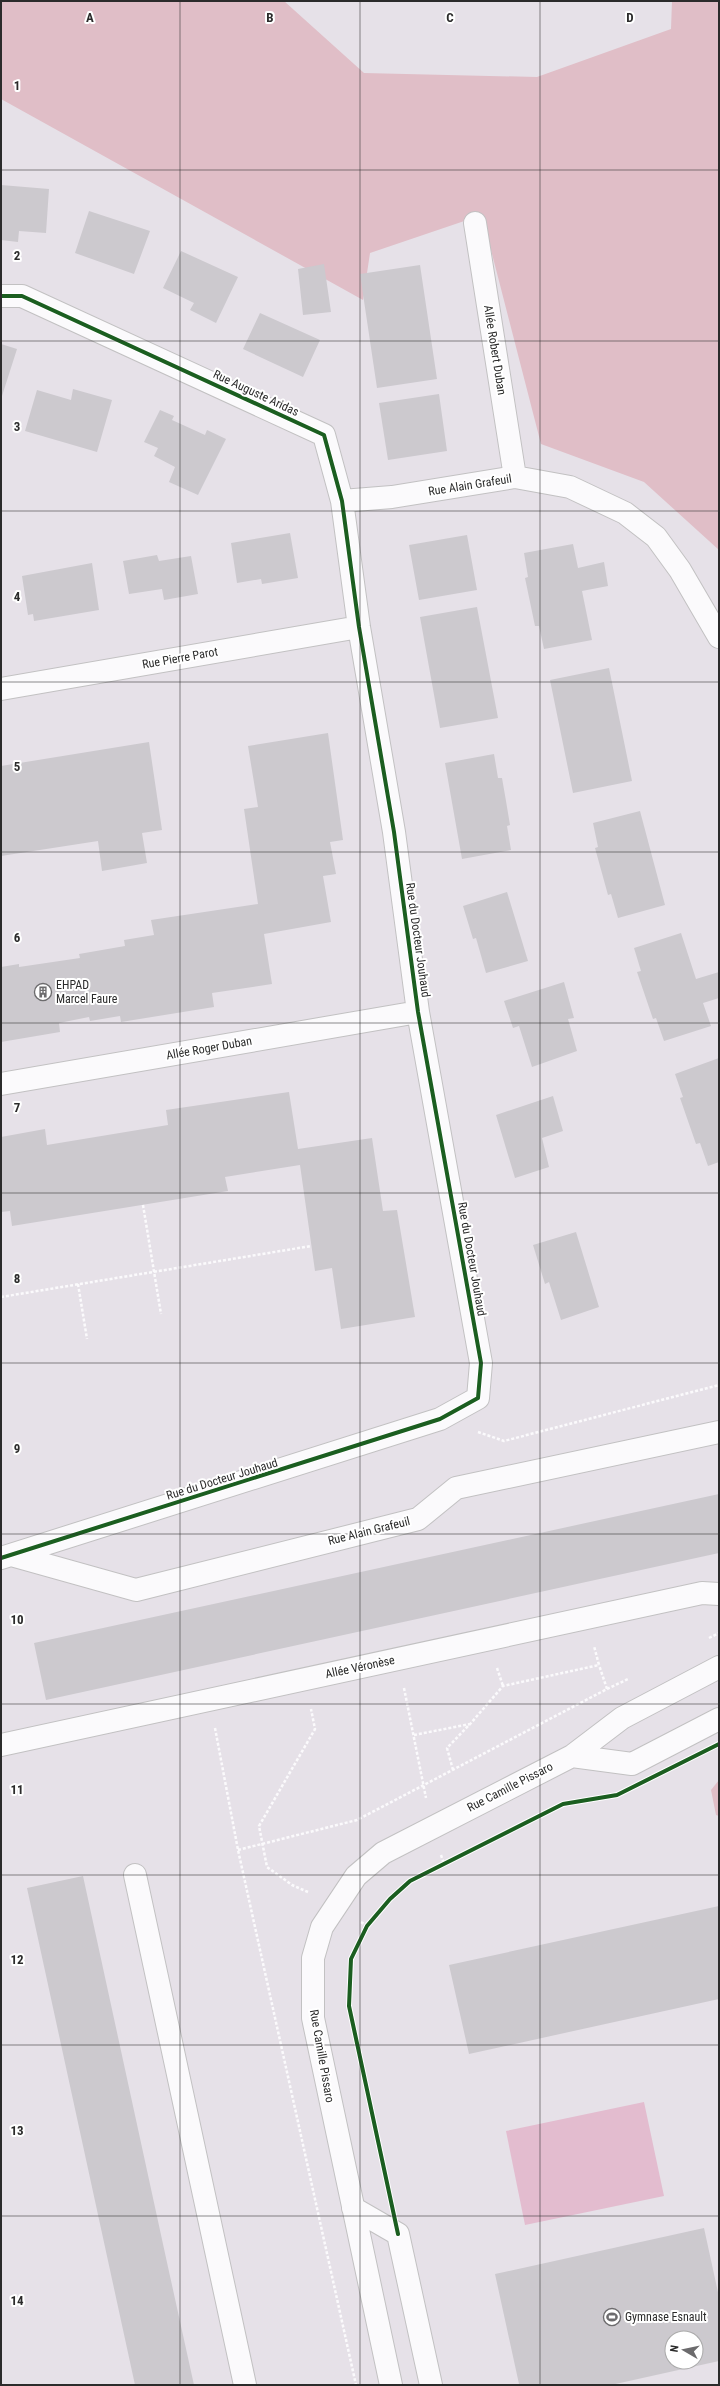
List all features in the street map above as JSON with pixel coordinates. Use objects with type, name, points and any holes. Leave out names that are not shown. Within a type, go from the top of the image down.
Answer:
[{"type":"street","name":"Allée Robert Duban","points":[[475,223],[515,478]]},
{"type":"street","name":"Rue Auguste Aridas","points":[[1,296],[22,296],[324,435],[342,501],[359,627]]},
{"type":"street","name":"Rue Alain Grafeuil","points":[[342,501],[392,497],[515,478],[570,487],[630,517],[656,537],[680,570],[719,637]]},
{"type":"street","name":"Rue Pierre Parot","points":[[1,689],[359,627]]},
{"type":"street","name":"Rue du Docteur Jouhaud","points":[[6,1557],[440,1419],[478,1398],[481,1363],[418,1012],[394,832],[359,627]]},
{"type":"street","name":"Allée Roger Duban","points":[[1,1084],[418,1012]]},
{"type":"street","name":"Rue Alain Grafeuil","points":[[6,1557],[136,1590],[418,1519],[456,1488],[719,1432]]},
{"type":"street","name":"Allée Véronèse","points":[[1,1746],[702,1593],[719,1594]]},
{"type":"street","name":"Rue Camille Pissaro","points":[[391,2385],[313,2018],[312,1958],[322,1927],[335,1904],[356,1876],[383,1853],[572,1756],[622,1718],[719,1667]]},
{"type":"street","points":[[572,1756],[632,1764],[719,1719]]},
{"type":"street","points":[[135,1875],[245,2385]]},
{"type":"street","points":[[353,2208],[398,2234],[431,2385]]},
{"type":"path","points":[[143,1205],[161,1314]]},
{"type":"path","points":[[1,1297],[311,1246]]},
{"type":"path","points":[[78,1284],[87,1339]]},
{"type":"path","points":[[440,1419],[504,1440],[719,1385]]},
{"type":"path","points":[[238,1850],[357,1820],[607,1689],[587,1618]]},
{"type":"path","points":[[398,1659],[432,1827],[444,1864]]},
{"type":"path","points":[[453,1770],[447,1748],[471,1724],[503,1686],[599,1665]]},
{"type":"path","points":[[305,1679],[315,1729],[259,1826],[267,1867],[292,1885],[335,1904],[367,1926]]},
{"type":"path","points":[[210,1700],[238,1850],[356,2385]]},
{"type":"path","points":[[414,1735],[471,1724]]},
{"type":"shaded area","points":[[1,1],[284,1],[364,73],[537,77],[671,29],[672,1],[719,1],[719,550],[644,482],[541,444],[482,215],[370,253],[363,300],[1,99]]},
{"type":"shaded area","points":[[719,1780],[719,1816],[716,1815],[711,1790]]},
{"type":"shaded area","points":[[644,2102],[664,2196],[525,2225],[506,2131]]},
{"type":"building","points":[[1,185],[49,189],[46,233],[19,231],[18,242],[1,240]]},
{"type":"building","points":[[89,211],[150,231],[134,274],[75,253]]},
{"type":"building","points":[[181,251],[238,277],[216,323],[190,310],[194,303],[163,288]]},
{"type":"building","points":[[324,264],[331,312],[303,315],[298,269]]},
{"type":"building","points":[[420,265],[437,379],[377,388],[360,274]]},
{"type":"building","points":[[260,313],[320,340],[303,377],[243,349]]},
{"type":"building","points":[[1,344],[17,349],[2,396],[1,396]]},
{"type":"building","points":[[73,389],[112,400],[97,452],[25,431],[37,390],[71,400]]},
{"type":"building","points":[[439,394],[447,451],[388,460],[379,403]]},
{"type":"building","points":[[160,410],[174,416],[172,420],[205,435],[207,430],[226,439],[198,495],[169,482],[175,467],[154,456],[158,448],[144,442]]},
{"type":"building","points":[[290,533],[298,578],[262,584],[261,579],[237,583],[231,543]]},
{"type":"building","points":[[467,535],[477,590],[419,600],[409,545]]},
{"type":"building","points":[[573,544],[578,568],[604,562],[608,586],[582,591],[592,640],[544,649],[539,626],[535,626],[525,578],[528,577],[524,553]]},
{"type":"building","points":[[157,555],[159,561],[191,556],[198,594],[164,600],[162,589],[129,594],[123,561]]},
{"type":"building","points":[[92,563],[99,610],[34,621],[33,614],[28,615],[22,576]]},
{"type":"building","points":[[477,607],[498,718],[440,728],[420,617]]},
{"type":"building","points":[[609,668],[632,781],[573,793],[550,680]]},
{"type":"building","points":[[328,733],[343,840],[330,842],[336,874],[323,876],[331,922],[264,934],[272,984],[212,993],[214,1007],[121,1022],[120,1016],[90,1021],[89,1017],[59,1023],[60,1032],[1,1042],[1,967],[19,964],[19,967],[80,958],[79,954],[125,946],[124,940],[154,935],[151,920],[258,904],[244,809],[258,807],[248,746]]},
{"type":"building","points":[[149,742],[162,830],[142,833],[147,863],[102,871],[98,841],[1,856],[1,766]]},
{"type":"building","points":[[494,754],[498,778],[502,778],[510,825],[507,826],[511,850],[462,859],[445,763]]},
{"type":"building","points":[[640,811],[665,905],[618,918],[611,894],[608,895],[595,848],[598,847],[593,823]]},
{"type":"building","points":[[507,892],[528,961],[486,973],[476,938],[473,939],[463,906]]},
{"type":"building","points":[[681,933],[696,979],[719,972],[719,998],[703,1003],[711,1026],[664,1041],[656,1018],[653,1019],[637,972],[641,971],[634,948]]},
{"type":"building","points":[[564,982],[574,1018],[568,1019],[577,1051],[532,1067],[519,1026],[513,1028],[504,1001]]},
{"type":"building","points":[[719,1058],[719,1162],[708,1166],[700,1143],[696,1144],[680,1098],[683,1097],[675,1074]]},
{"type":"building","points":[[289,1092],[298,1149],[372,1138],[383,1211],[397,1210],[415,1317],[341,1329],[332,1268],[315,1271],[300,1165],[225,1177],[228,1191],[12,1226],[10,1211],[1,1212],[1,1137],[45,1129],[47,1145],[168,1125],[166,1110]]},
{"type":"building","points":[[553,1096],[563,1131],[542,1138],[549,1167],[515,1178],[496,1115]]},
{"type":"building","points":[[576,1232],[599,1307],[561,1320],[549,1282],[545,1284],[533,1245]]},
{"type":"building","points":[[719,1494],[719,1553],[46,1700],[34,1643]]},
{"type":"building","points":[[83,1876],[194,2385],[135,2385],[27,1888]]},
{"type":"building","points":[[719,1906],[719,1999],[469,2054],[449,1965]]},
{"type":"building","name":"Gymnase Esnault","points":[[704,2228],[719,2297],[719,2361],[704,2364],[704,2330],[664,2330],[664,2370],[678,2370],[611,2385],[516,2385],[519,2384],[495,2274]]},
{"type":"cycle path","points":[[1,296],[22,296],[324,435],[342,501],[359,627],[394,832],[418,1012],[481,1363],[478,1398],[440,1419],[1,1558]]},
{"type":"cycle path","points":[[398,2234],[349,2006],[351,1959],[367,1926],[390,1899],[410,1881],[563,1804],[617,1795],[719,1744]]},
{"type":"place","name":"EHPAD Marcel Faure","points":[[43,992]]},
{"type":"place","name":"Gymnase Esnault","points":[[612,2317]]}]
